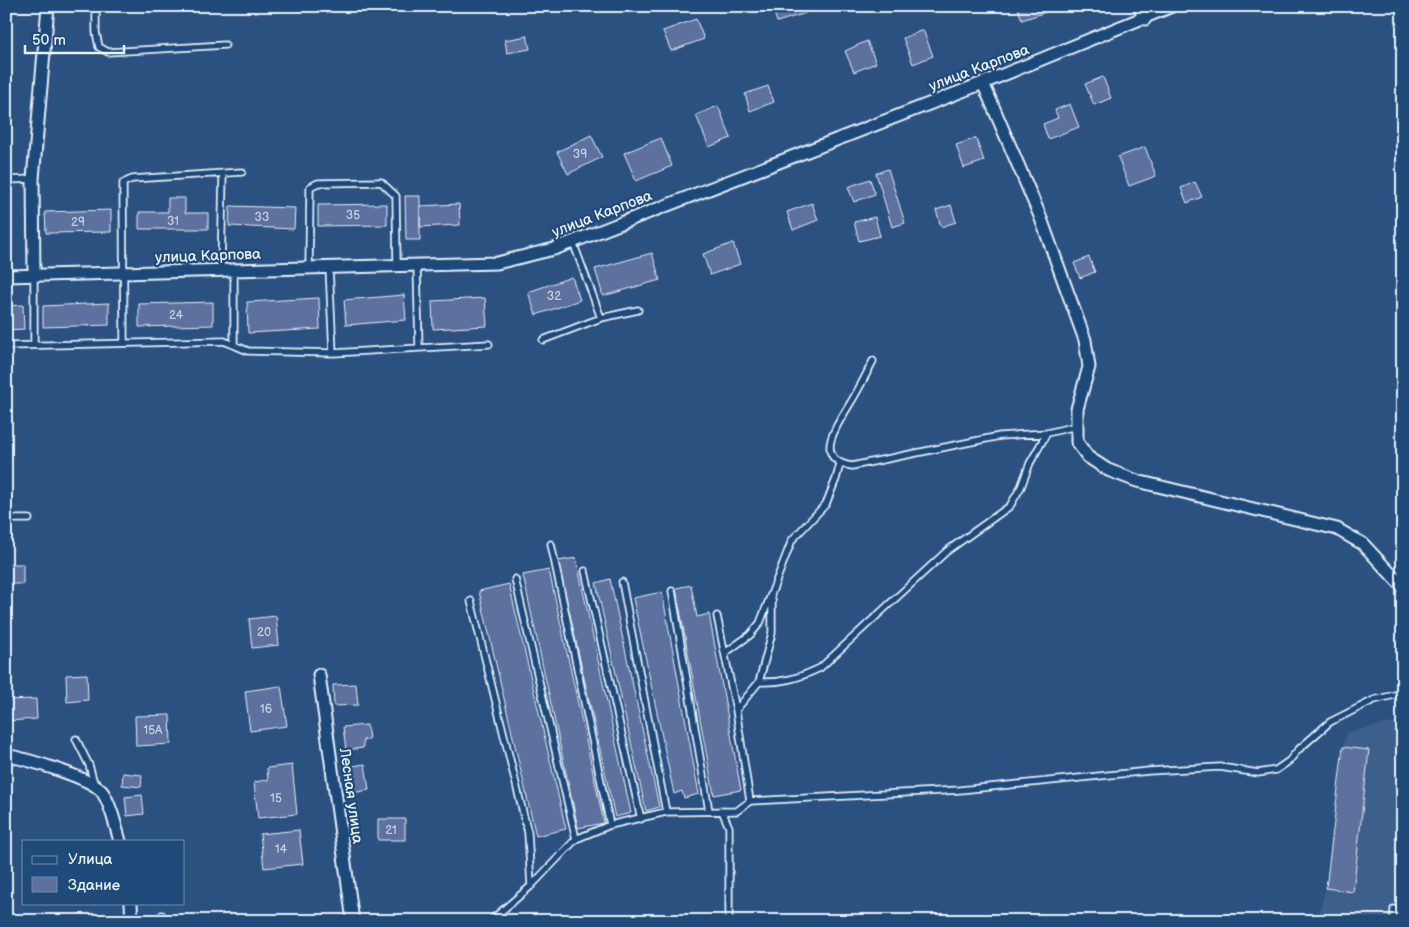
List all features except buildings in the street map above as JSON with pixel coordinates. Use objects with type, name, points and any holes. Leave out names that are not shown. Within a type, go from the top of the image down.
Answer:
[{"type":"street","points":[[34,275],[33,179],[48,6]]},
{"type":"street","points":[[1139,6],[1145,19]]},
{"type":"street","name":"улица Карпова","points":[[6,276],[497,263],[554,249],[573,242],[983,83],[1145,19],[1172,6]]},
{"type":"street","points":[[983,83],[1040,216],[1085,340],[1089,367],[1077,409],[1076,426],[1078,442],[1088,457],[1108,470],[1137,481],[1336,529],[1363,544],[1403,587]]},
{"type":"street","name":"Лесная улица","points":[[319,675],[353,921]]},
{"type":"street","points":[[6,755],[27,760],[94,784],[103,792],[120,840]]},
{"type":"street","points":[[132,904],[132,921]]},
{"type":"lane","points":[[96,6],[96,32],[99,47],[108,52],[225,45]]},
{"type":"lane","points":[[124,343],[122,273],[123,183],[132,179],[242,172]]},
{"type":"lane","points":[[221,270],[223,174]]},
{"type":"lane","points":[[6,180],[33,179]]},
{"type":"lane","points":[[309,268],[310,187],[318,183],[381,182],[391,189],[396,196],[398,265]]},
{"type":"lane","points":[[573,242],[601,318]]},
{"type":"lane","points":[[417,265],[419,348]]},
{"type":"lane","points":[[329,267],[333,353]]},
{"type":"lane","points":[[234,270],[234,344]]},
{"type":"lane","points":[[34,275],[34,345]]},
{"type":"lane","points":[[543,340],[601,318],[638,310]]},
{"type":"lane","points":[[6,346],[224,341],[248,351],[333,353],[489,344]]},
{"type":"lane","points":[[873,361],[835,428],[830,441],[831,454],[840,464],[852,466],[1000,436],[1047,432],[1076,426]]},
{"type":"lane","points":[[759,682],[778,683],[797,679],[820,668],[947,551],[1010,506],[1021,488],[1030,462],[1047,432]]},
{"type":"lane","points":[[724,653],[750,635],[760,624],[792,540],[826,504],[836,480],[840,464]]},
{"type":"lane","points":[[6,519],[29,520]]},
{"type":"lane","points":[[551,544],[610,825]]},
{"type":"lane","points":[[585,571],[641,819]]},
{"type":"lane","points":[[515,579],[576,839]]},
{"type":"lane","points":[[622,582],[666,812]]},
{"type":"lane","points":[[672,591],[709,811]]},
{"type":"lane","points":[[736,710],[759,682],[772,633],[772,594]]},
{"type":"lane","points":[[471,601],[528,833],[531,886]]},
{"type":"lane","points":[[717,616],[736,710],[750,801]]},
{"type":"lane","points":[[490,921],[531,886],[576,839],[610,825],[666,812],[737,811],[750,801],[844,798],[960,790],[1149,771],[1220,767],[1258,774],[1276,770],[1289,761],[1298,750],[1330,722],[1374,700],[1403,693]]},
{"type":"lane","points":[[76,739],[89,765],[94,784]]},
{"type":"lane","points":[[722,811],[729,827],[729,921]]},
{"type":"lane","points":[[1393,921],[1394,909]]},
{"type":"lane","points":[[158,921],[162,915]]},
{"type":"shaded area","points":[[1403,721],[1403,921],[1317,921],[1326,888],[1343,747],[1347,732]]}]
